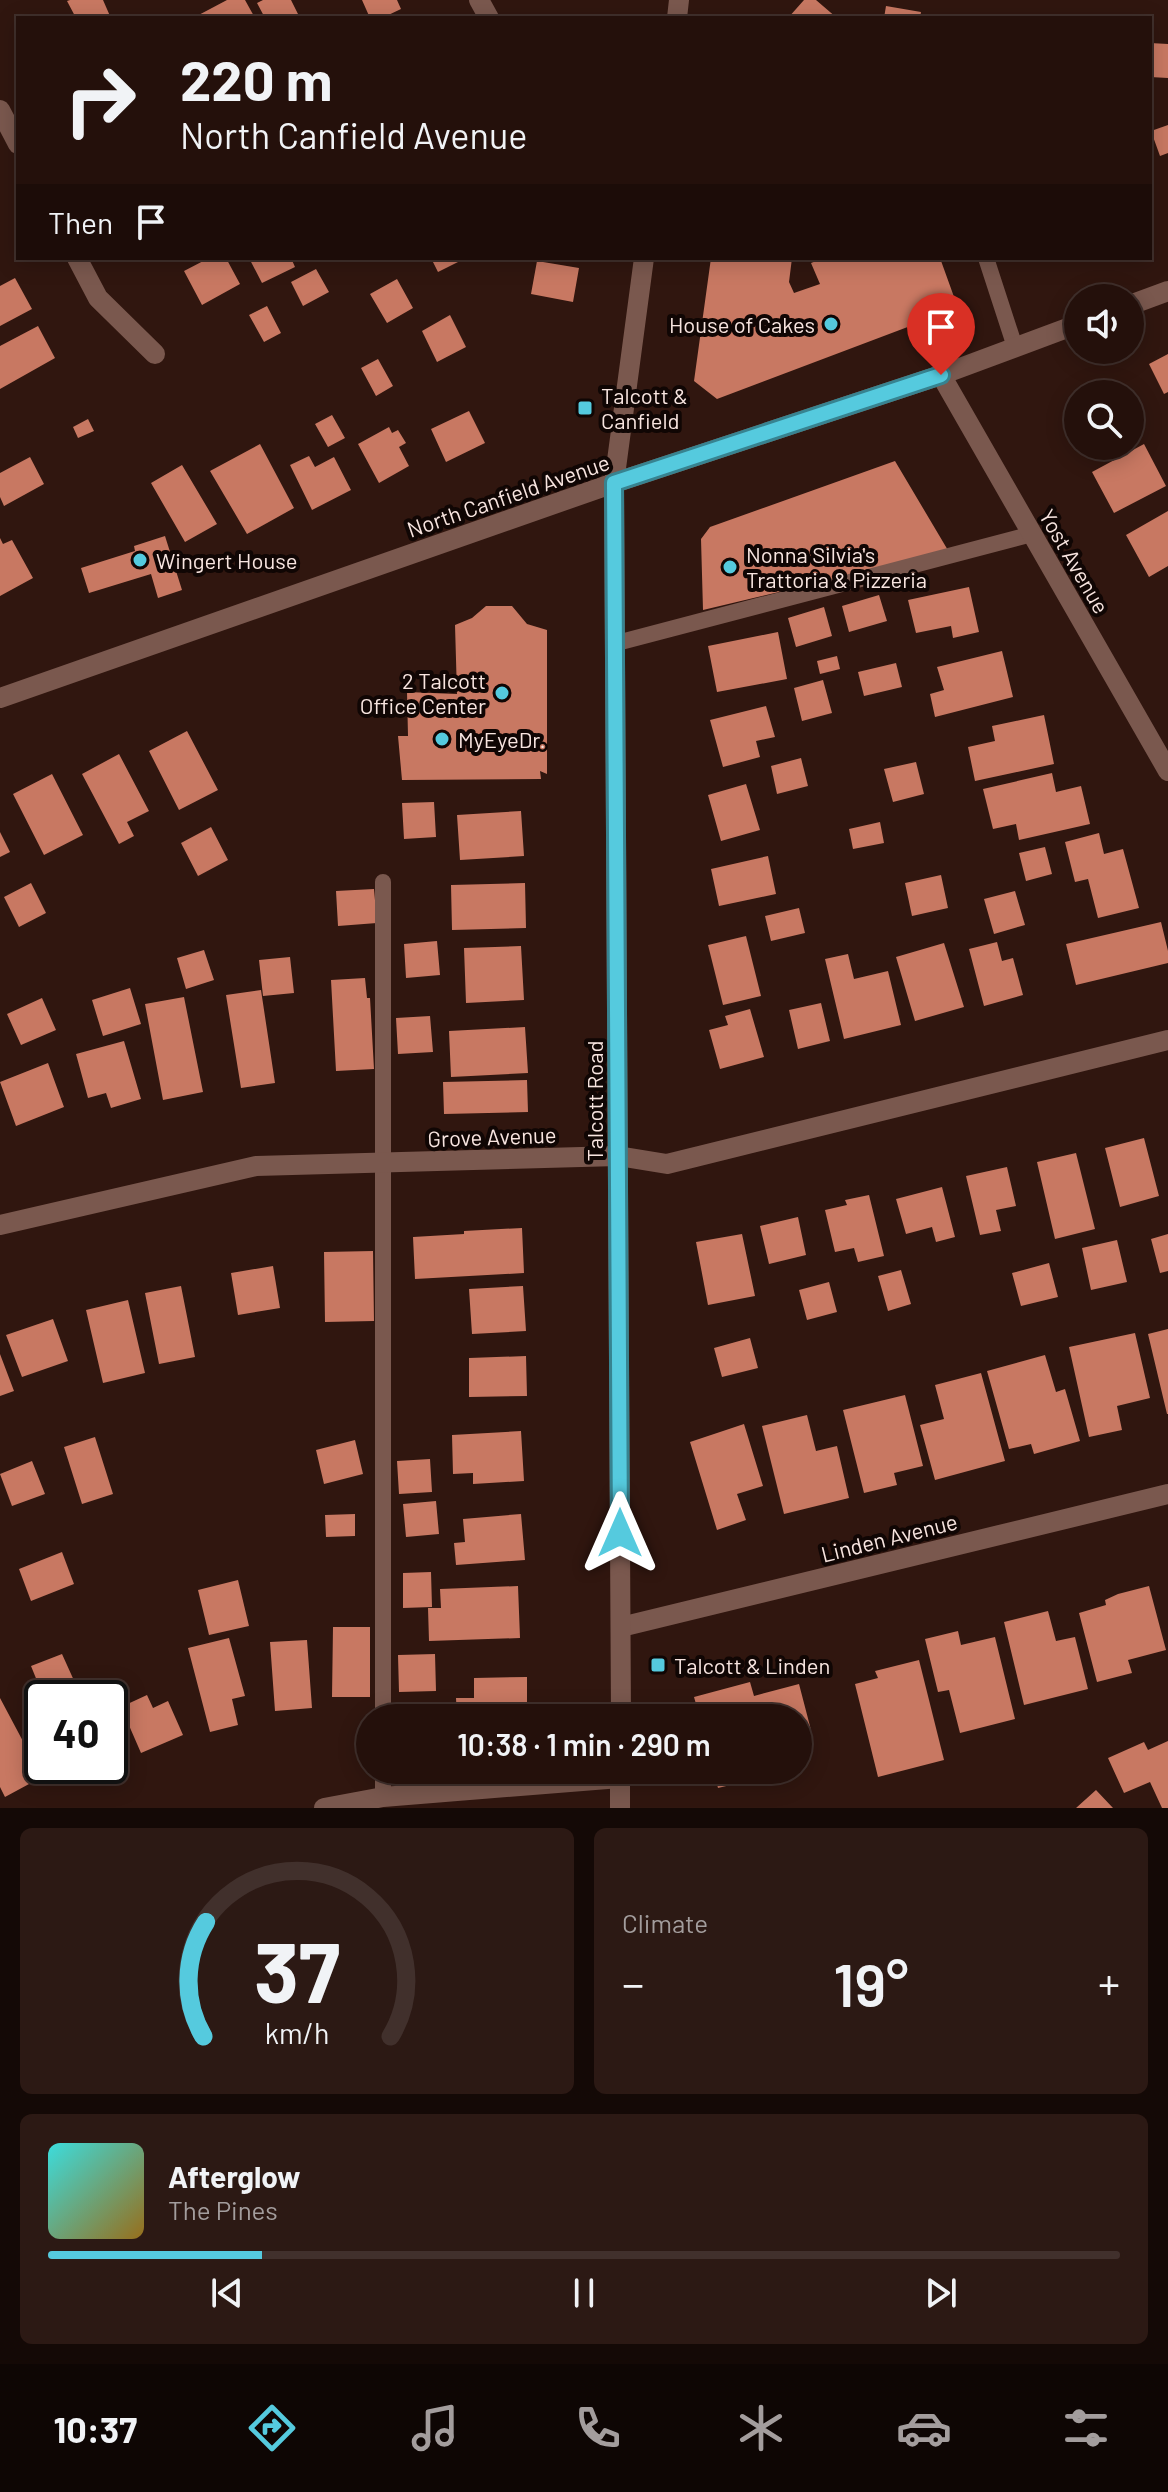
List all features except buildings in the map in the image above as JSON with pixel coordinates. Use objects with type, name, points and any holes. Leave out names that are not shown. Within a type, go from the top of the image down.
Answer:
[{"type":"street","points":[[0,110],[16,140]]},
{"type":"street","points":[[78,260],[98,298],[155,354]]},
{"type":"street","name":"Talcott Road","points":[[621,1704],[614,483],[644,260]]},
{"type":"street","points":[[1144,300],[1168,291]]},
{"type":"street","name":"North Canfield Avenue","points":[[0,698],[614,483],[941,375],[1064,329]]},
{"type":"street","name":"Yost Avenue","points":[[941,375],[1168,771]]},
{"type":"street","name":"Grove Avenue","points":[[0,1225],[256,1166],[618,1156],[667,1164],[1168,1040]]},
{"type":"street","name":"Linden Avenue","points":[[621,1627],[1168,1494]]},
{"type":"street","points":[[324,1808],[383,1797],[517,1784]]},
{"type":"street","points":[[620,1784],[620,1808]]},
{"type":"lane","points":[[987,260],[1015,347]]},
{"type":"lane","points":[[617,643],[1032,534]]},
{"type":"lane","points":[[383,882],[383,1704]]},
{"type":"lane","points":[[383,1784],[383,1797]]},
{"type":"place","name":"House of Cakes","points":[[831,324]]},
{"type":"place","name":"Talcott & Canfield","points":[[585,408]]},
{"type":"place","name":"Wingert House","points":[[140,560]]},
{"type":"place","name":"Nonna Silvia's Trattoria & Pizzeria","points":[[730,567]]},
{"type":"place","name":"2 Talcott Office Center","points":[[502,693]]},
{"type":"place","name":"MyEyeDr.","points":[[442,739]]},
{"type":"place","name":"Talcott & Linden","points":[[658,1665]]},
{"type":"route","points":[[620,1533],[614,483],[941,375]]}]
